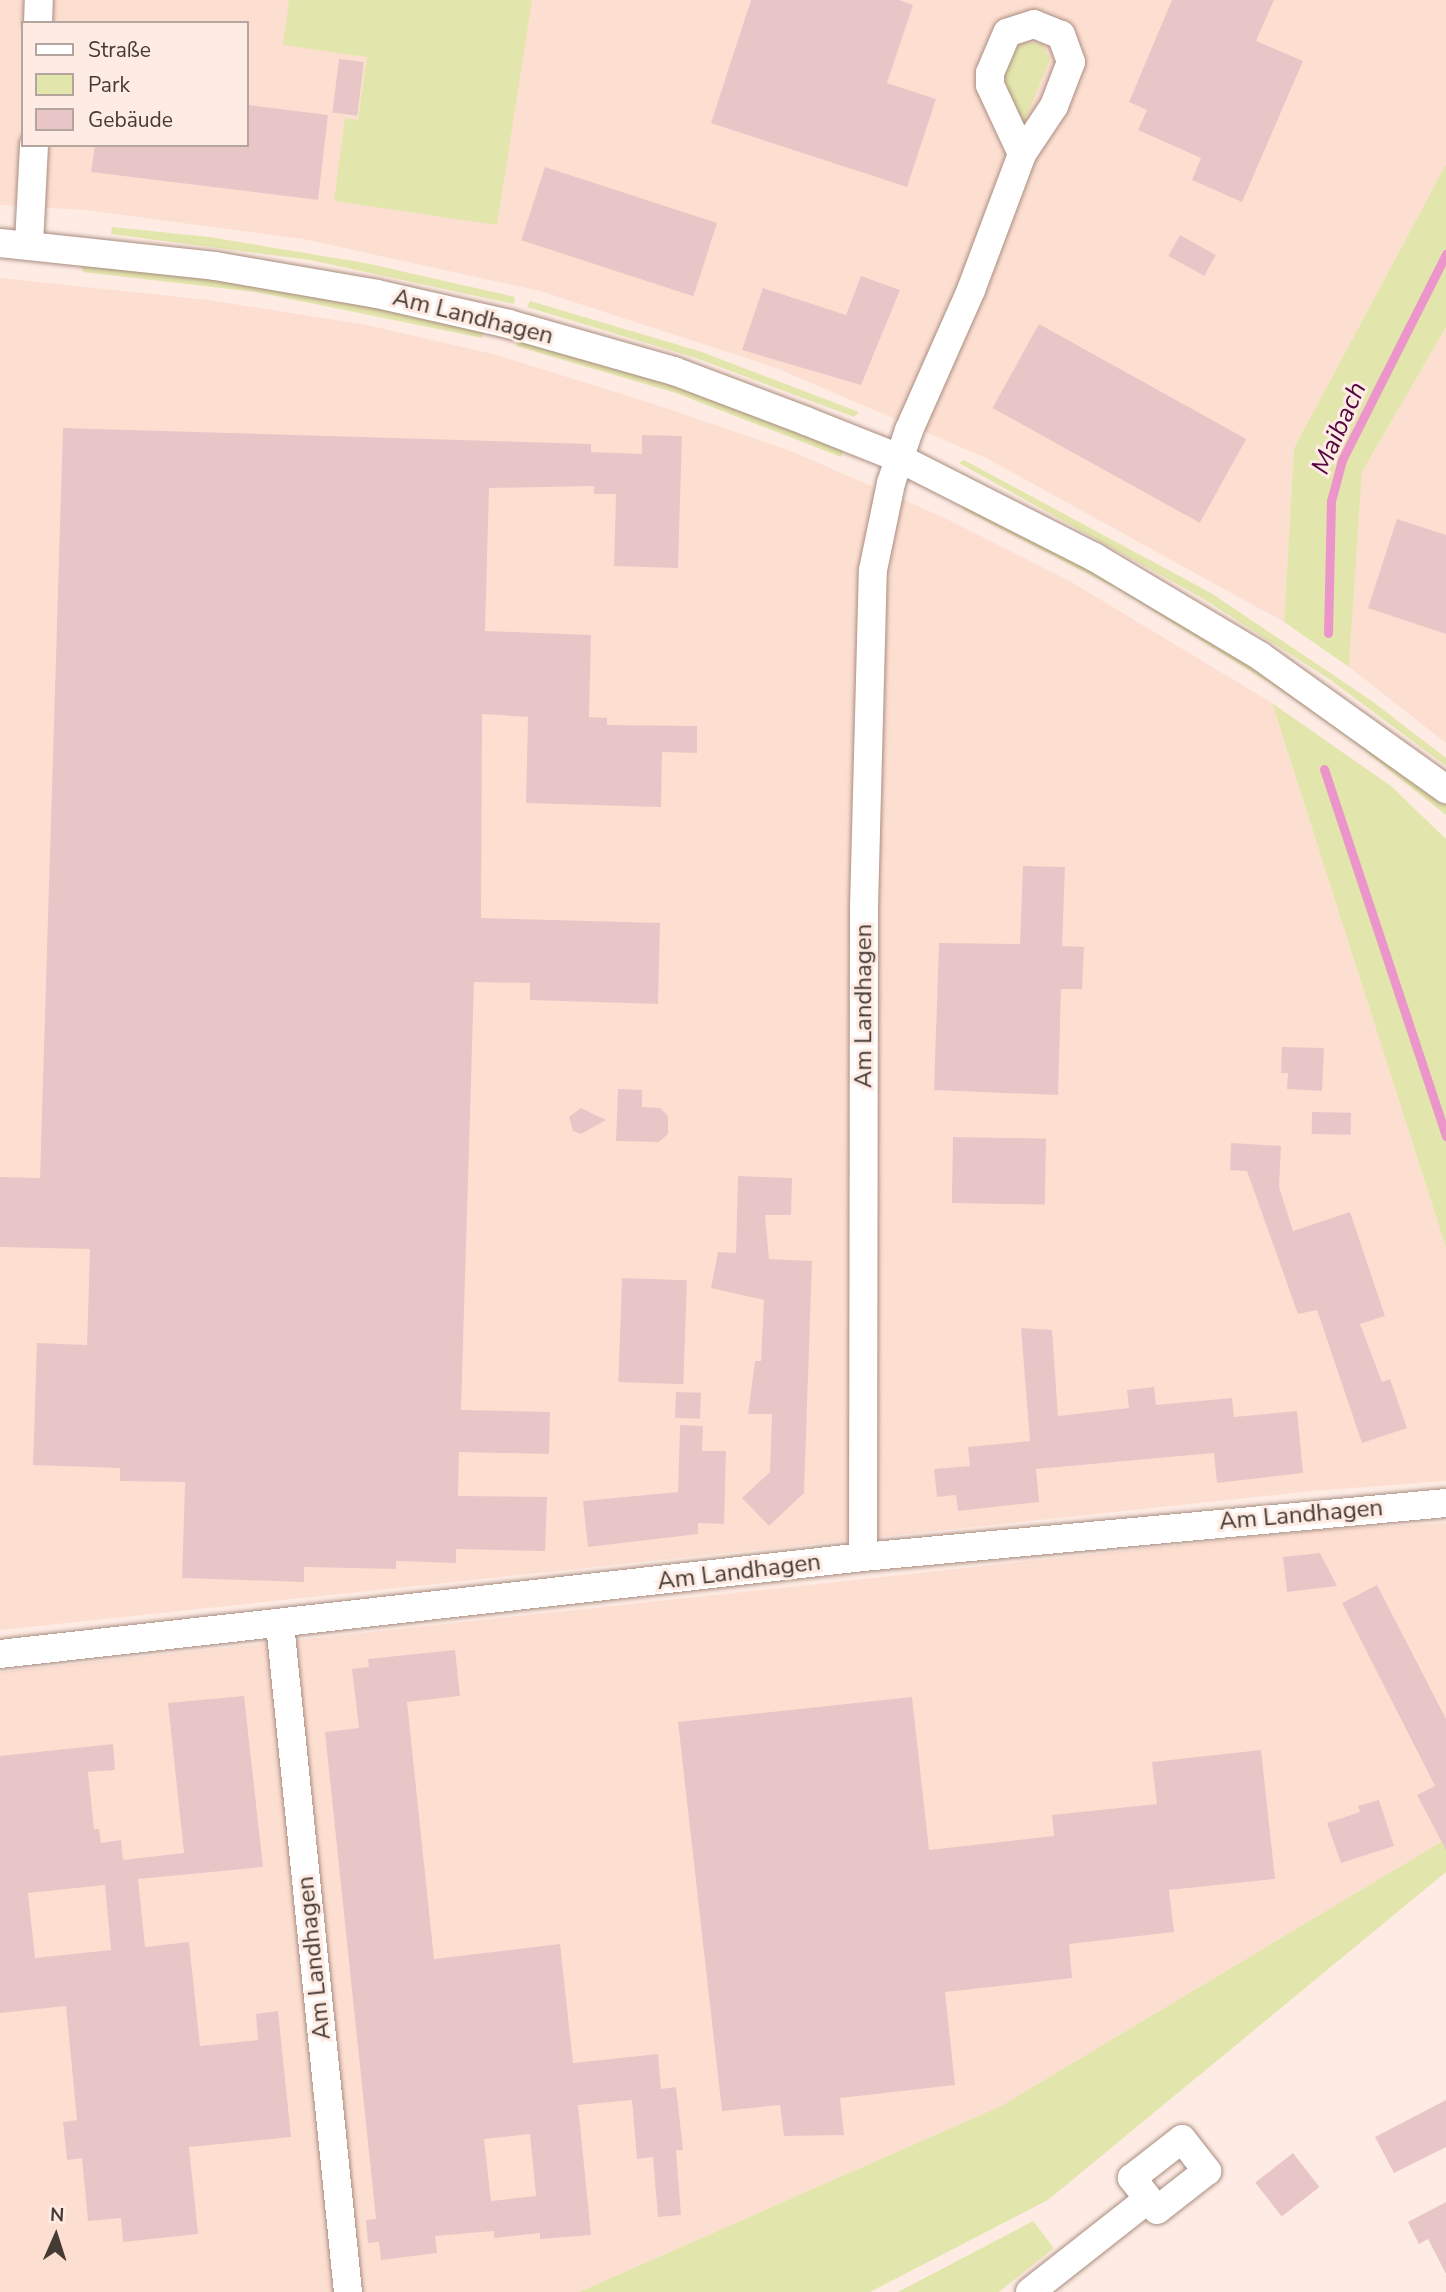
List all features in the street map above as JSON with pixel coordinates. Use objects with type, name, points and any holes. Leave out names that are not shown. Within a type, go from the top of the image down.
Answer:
[{"type":"street","points":[[38,21],[39,0]]},
{"type":"street","points":[[29,244],[34,147]]},
{"type":"street","name":"Am Landhagen","points":[[863,1557],[869,654],[873,570],[899,458],[971,290],[1022,154]]},
{"type":"street","name":"Am Landhagen","points":[[0,243],[215,266],[377,294],[509,324],[674,371],[899,458],[1094,557],[1260,656],[1446,789]]},
{"type":"street","name":"Am Landhagen","points":[[0,1654],[863,1557],[1446,1503]]},
{"type":"street","name":"Am Landhagen","points":[[280,1624],[348,2292]]},
{"type":"street","points":[[1030,2292],[1148,2199]]},
{"type":"shaded area","points":[[0,0],[1446,0],[1446,164],[1294,448],[1284,622],[986,458],[776,368],[540,291],[303,239],[85,210],[0,205]]},
{"type":"shaded area","points":[[0,278],[209,300],[367,325],[497,355],[660,406],[791,451],[945,518],[1073,583],[1272,703],[1446,1248],[1446,1481],[1313,1491],[0,1630]]},
{"type":"shaded area","points":[[1446,327],[1446,743],[1349,667],[1362,472]]},
{"type":"shaded area","points":[[1446,1523],[1446,1839],[1001,2106],[579,2292],[0,2292],[0,1672],[1318,1530]]},
{"type":"green space","points":[[289,0],[532,0],[497,225],[334,201],[345,118],[358,120],[367,57],[283,45]]},
{"type":"green space","points":[[1022,42],[1042,44],[1050,59],[1023,125],[1008,96],[1004,76],[1007,60]]},
{"type":"green space","points":[[1446,164],[1446,327],[1362,472],[1349,667],[1284,622],[1294,448]]},
{"type":"green space","points":[[112,227],[209,237],[365,263],[515,297],[514,304],[310,260],[111,234]]},
{"type":"green space","points":[[81,265],[154,271],[327,296],[485,330],[482,338],[256,292],[83,272]]},
{"type":"green space","points":[[530,301],[699,351],[859,412],[854,417],[696,358],[527,307]]},
{"type":"green space","points":[[518,339],[679,387],[844,449],[841,457],[676,393],[516,346]]},
{"type":"green space","points":[[964,460],[1211,593],[1372,701],[1446,758],[1446,766],[1329,679],[1202,598],[959,463]]},
{"type":"green space","points":[[960,502],[1162,608],[1382,753],[1446,804],[1446,815],[1345,735],[1273,685],[1118,589],[964,510]]},
{"type":"green space","points":[[1272,703],[1391,786],[1446,839],[1446,1248]]},
{"type":"green space","points":[[1446,1839],[1446,1872],[1048,2200],[870,2292],[579,2292],[1001,2106]]},
{"type":"green space","points":[[1033,2221],[1054,2248],[999,2292],[898,2292]]},
{"type":"building","points":[[751,0],[899,0],[913,5],[887,83],[936,99],[907,187],[711,123]]},
{"type":"building","points":[[1172,0],[1274,0],[1256,41],[1303,61],[1242,202],[1192,180],[1201,158],[1138,130],[1147,110],[1129,102]]},
{"type":"building","points":[[339,59],[364,62],[357,116],[332,113]]},
{"type":"building","points":[[248,105],[328,115],[318,200],[91,172],[95,147],[248,147]]},
{"type":"building","points":[[545,167],[717,223],[693,296],[521,240]]},
{"type":"building","points":[[1180,235],[1216,255],[1204,276],[1168,256]]},
{"type":"building","points":[[861,276],[900,290],[861,385],[742,350],[763,288],[846,315]]},
{"type":"building","points":[[1039,324],[1246,439],[1200,523],[992,408]]},
{"type":"building","points":[[63,428],[591,444],[591,452],[642,454],[642,435],[682,436],[678,568],[614,566],[616,494],[594,494],[594,486],[489,488],[485,631],[591,635],[589,717],[607,718],[607,725],[697,726],[697,753],[662,752],[661,807],[526,803],[528,717],[482,714],[481,918],[660,923],[658,1004],[530,1000],[530,983],[474,982],[461,1410],[550,1412],[549,1454],[459,1452],[458,1496],[547,1497],[545,1551],[456,1549],[456,1563],[396,1561],[396,1569],[304,1567],[304,1582],[182,1578],[185,1482],[120,1481],[120,1468],[33,1465],[37,1343],[87,1345],[90,1249],[0,1247],[0,1177],[40,1178]]},
{"type":"building","points":[[1397,519],[1446,535],[1446,634],[1368,608]]},
{"type":"building","points":[[1023,866],[1065,867],[1062,946],[1084,947],[1082,989],[1061,989],[1058,1095],[934,1090],[939,943],[1020,944]]},
{"type":"building","points":[[1282,1047],[1324,1048],[1322,1091],[1287,1089],[1288,1073],[1281,1073]]},
{"type":"building","points":[[618,1089],[642,1090],[642,1107],[660,1108],[668,1116],[668,1134],[659,1142],[616,1141]]},
{"type":"building","points":[[581,1108],[606,1120],[581,1134],[573,1131],[569,1117]]},
{"type":"building","points":[[1312,1112],[1351,1113],[1351,1135],[1312,1134]]},
{"type":"building","points":[[953,1137],[1046,1139],[1045,1205],[952,1203]]},
{"type":"building","points":[[1231,1143],[1281,1146],[1279,1187],[1293,1231],[1350,1212],[1385,1316],[1360,1324],[1382,1382],[1390,1379],[1407,1428],[1362,1443],[1317,1310],[1298,1314],[1247,1171],[1230,1170]]},
{"type":"building","points":[[738,1176],[792,1178],[791,1215],[765,1215],[769,1259],[812,1261],[804,1493],[769,1526],[742,1498],[770,1472],[772,1414],[748,1414],[755,1361],[761,1361],[764,1300],[711,1288],[718,1252],[736,1253]]},
{"type":"building","points":[[622,1278],[687,1280],[683,1384],[618,1382]]},
{"type":"building","points":[[1021,1328],[1052,1330],[1058,1416],[1129,1408],[1127,1390],[1154,1387],[1156,1405],[1232,1398],[1234,1417],[1297,1411],[1303,1473],[1217,1483],[1214,1453],[1036,1469],[1039,1502],[958,1511],[956,1495],[937,1497],[934,1469],[970,1466],[968,1447],[1030,1441]]},
{"type":"building","points":[[676,1392],[701,1393],[700,1419],[675,1418]]},
{"type":"building","points":[[680,1425],[703,1426],[702,1451],[726,1451],[724,1524],[698,1523],[698,1534],[588,1547],[583,1501],[678,1492]]},
{"type":"building","points":[[1320,1553],[1337,1586],[1287,1592],[1283,1557]]},
{"type":"building","points":[[1377,1585],[1446,1719],[1446,1850],[1417,1795],[1435,1786],[1342,1603]]},
{"type":"building","points":[[455,1650],[460,1696],[407,1702],[434,1959],[560,1944],[573,2063],[658,2054],[661,2089],[676,2087],[683,2150],[676,2150],[681,2215],[658,2217],[653,2157],[637,2159],[632,2100],[578,2105],[591,2235],[540,2239],[540,2233],[494,2238],[494,2231],[435,2236],[437,2253],[381,2260],[379,2242],[368,2243],[366,2220],[376,2219],[325,1732],[359,1728],[352,1669],[369,1667],[368,1659]],"holes":[[[530,2134],[536,2196],[491,2201],[484,2139]]]},
{"type":"building","points":[[244,1696],[263,1867],[138,1879],[145,1947],[189,1942],[200,2046],[258,2040],[256,2014],[278,2011],[291,2137],[189,2147],[198,2234],[123,2242],[121,2218],[88,2221],[82,2158],[67,2160],[63,2122],[77,2120],[66,2006],[0,2013],[0,1756],[113,1744],[115,1770],[88,1772],[94,1829],[99,1829],[101,1843],[121,1840],[123,1860],[184,1853],[168,1703]],"holes":[[[105,1885],[111,1950],[35,1958],[28,1893]]]},
{"type":"building","points":[[912,1697],[929,1850],[1054,1836],[1052,1815],[1157,1804],[1152,1762],[1261,1750],[1275,1879],[1169,1890],[1174,1932],[1069,1944],[1072,1978],[945,1992],[955,2085],[840,2098],[844,2135],[784,2136],[780,2105],[722,2111],[678,1722]]},
{"type":"building","points":[[1379,1800],[1394,1846],[1341,1863],[1327,1823],[1360,1812],[1358,1806]]},
{"type":"building","points":[[1446,2100],[1446,2147],[1394,2173],[1375,2137]]},
{"type":"building","points":[[1293,2153],[1319,2187],[1282,2216],[1255,2183]]},
{"type":"building","points":[[1446,2202],[1446,2274],[1428,2239],[1419,2244],[1408,2222]]},
{"type":"waterway","name":"Maibach","points":[[1328,633],[1331,501],[1342,460],[1446,254]]},
{"type":"waterway","name":"Maibach","points":[[1324,769],[1446,1136]]}]
